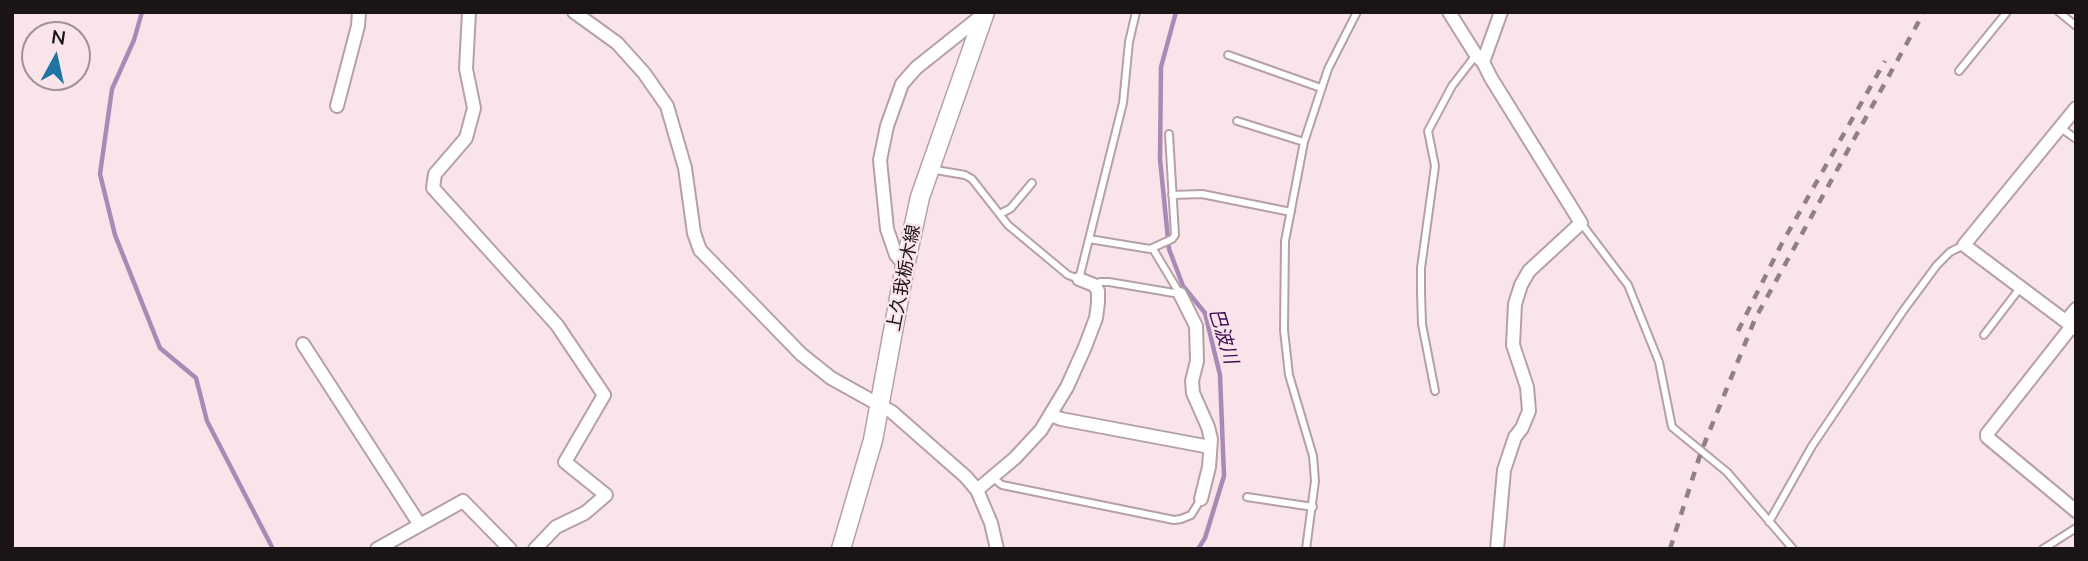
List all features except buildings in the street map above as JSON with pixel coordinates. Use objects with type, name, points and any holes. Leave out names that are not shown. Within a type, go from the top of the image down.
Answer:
[{"type":"main road","name":"上久我栃木線","points":[[841,549],[866,469],[905,266],[928,169],[985,13]]},
{"type":"street","points":[[337,106],[358,26],[359,12]]},
{"type":"street","points":[[469,12],[466,69],[474,108],[466,138],[435,174],[433,188],[557,325],[604,395],[565,462],[606,495],[585,513],[556,527],[535,549]]},
{"type":"street","points":[[574,12],[617,43],[644,73],[667,106],[685,168],[694,233],[700,250],[801,354],[831,378],[892,412],[977,490],[991,523],[997,549]]},
{"type":"street","points":[[1449,12],[1581,223],[1529,271],[1515,304],[1513,345],[1527,387],[1529,411],[1515,437],[1504,470],[1497,549]]},
{"type":"street","points":[[1479,59],[1501,12]]},
{"type":"street","points":[[905,266],[896,255],[887,229],[880,160],[887,126],[902,84],[916,68],[985,13]]},
{"type":"street","points":[[2071,326],[1964,245],[2076,108]]},
{"type":"street","points":[[977,490],[993,478],[1041,430],[1067,387],[1096,318],[1098,291],[1094,285],[1079,279]]},
{"type":"street","points":[[1180,294],[1196,326],[1197,360],[1192,381],[1193,393],[1208,427],[1209,467],[1201,499]]},
{"type":"street","points":[[2076,309],[2071,326],[1987,434],[1987,437],[2076,511]]},
{"type":"street","points":[[303,344],[419,525]]},
{"type":"street","points":[[1051,415],[1060,419],[1210,447]]},
{"type":"street","points":[[377,549],[463,500],[510,549]]},
{"type":"lane","points":[[928,169],[972,178],[1000,215],[1036,249],[1068,275],[1079,279],[1123,103],[1129,42],[1136,12]]},
{"type":"lane","points":[[1306,549],[1315,481],[1313,456],[1289,375],[1284,330],[1284,266],[1304,142],[1321,88],[1347,28],[1357,12]]},
{"type":"lane","points":[[1959,71],[2007,12]]},
{"type":"lane","points":[[2059,12],[2076,26]]},
{"type":"lane","points":[[1228,55],[1321,88]]},
{"type":"lane","points":[[1435,391],[1422,324],[1421,292],[1421,268],[1435,166],[1428,131],[1452,86],[1479,59]]},
{"type":"lane","points":[[1237,121],[1304,142]]},
{"type":"lane","points":[[2060,127],[2076,139]]},
{"type":"lane","points":[[1089,239],[1156,247],[1172,239],[1175,235],[1169,134]]},
{"type":"lane","points":[[1000,215],[1011,208],[1032,183]]},
{"type":"lane","points":[[1172,195],[1202,194],[1291,212]]},
{"type":"lane","points":[[1581,223],[1628,285],[1659,362],[1672,427],[1727,472],[1793,549]]},
{"type":"lane","points":[[1769,522],[1812,446],[1903,311],[1937,265],[1950,252],[1964,245]]},
{"type":"lane","points":[[1156,247],[1180,294]]},
{"type":"lane","points":[[1094,285],[1109,282],[1180,294]]},
{"type":"lane","points":[[1984,335],[2020,288]]},
{"type":"lane","points":[[993,478],[1002,485],[1174,520],[1191,515],[1201,499]]},
{"type":"lane","points":[[1247,496],[1313,507]]},
{"type":"lane","points":[[2043,549],[2076,528]]},
{"type":"waterway","points":[[142,12],[134,40],[112,89],[100,174],[115,235],[160,348],[196,378],[207,421],[273,549]]},
{"type":"waterway","name":"巴波川","points":[[1176,12],[1161,67],[1160,159],[1169,249],[1183,286],[1205,313],[1220,375],[1224,476],[1205,538],[1198,549]]},
{"type":"railway","points":[[1670,549],[1701,452],[1755,319],[1924,12]]},
{"type":"railway","points":[[1738,331],[1781,245],[1885,61]]}]
